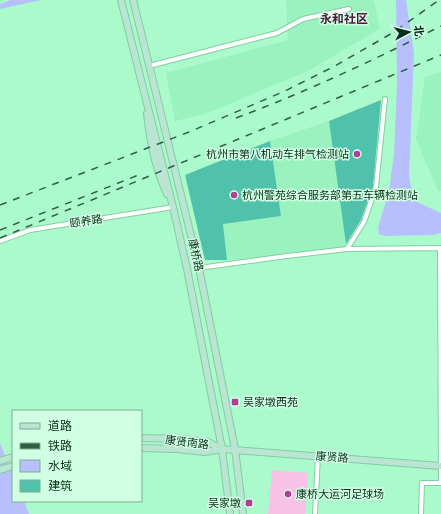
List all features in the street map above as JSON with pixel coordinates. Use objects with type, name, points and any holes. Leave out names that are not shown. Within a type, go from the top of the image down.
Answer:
[{"type":"main road","name":"康桥路","points":[[121,0],[173,207],[222,449],[230,514]]},
{"type":"main road","name":"康桥路","points":[[133,0],[199,268],[235,449],[243,514]]},
{"type":"main road","name":"康贤南路","points":[[142,438],[208,442],[222,449]]},
{"type":"main road","name":"康贤南路","points":[[142,448],[206,452],[222,449]]},
{"type":"main road","name":"康贤路","points":[[222,449],[441,466]]},
{"type":"main road","points":[[0,461],[12,457]]},
{"type":"main road","points":[[0,470],[12,466]]},
{"type":"street","points":[[149,66],[277,33],[303,19],[349,9]]},
{"type":"street","points":[[347,249],[364,222],[376,187],[385,99]]},
{"type":"street","name":"颐养路","points":[[0,241],[30,230],[173,207]]},
{"type":"street","points":[[199,268],[347,249],[440,248],[441,483],[422,483],[421,514]]},
{"type":"street","points":[[315,514],[318,456]]},
{"type":"shaded area","points":[[286,0],[374,0],[380,29],[306,72],[205,114],[175,121],[166,73],[288,40]]},
{"type":"shaded area","points":[[441,72],[441,191],[438,191],[416,139],[425,77]]},
{"type":"shaded area","points":[[329,121],[347,249],[227,260],[223,224],[281,216],[270,141]]},
{"type":"shaded area","name":"康桥大运河足球场","points":[[272,470],[308,473],[305,514],[268,514]]},
{"type":"water","points":[[11,0],[41,0],[0,9],[0,4]]},
{"type":"water","points":[[396,0],[406,0],[414,53],[409,176],[413,197],[419,203],[441,213],[441,233],[433,235],[385,236],[379,234],[378,228],[389,191],[394,154],[397,85]]},
{"type":"water","points":[[0,443],[12,473],[12,502],[24,502],[29,514],[0,514]]},
{"type":"building","name":"杭州市第八机动车排气检测站","points":[[381,100],[373,186],[361,220],[346,244],[329,121]]},
{"type":"building","name":"杭州警苑综合服务部第五车辆检测站","points":[[270,141],[281,216],[223,224],[227,260],[205,260],[185,175]]},
{"type":"railway","points":[[0,205],[189,132],[285,91],[335,66],[394,32],[439,0]]},
{"type":"railway","points":[[236,118],[340,75],[441,26]]},
{"type":"railway","points":[[0,238],[441,55]]},
{"type":"railway","points":[[0,230],[141,174]]},
{"type":"place","name":"杭州市第八机动车排气检测站","points":[[357,154]]},
{"type":"place","name":"杭州警苑综合服务部第五车辆检测站","points":[[234,195]]},
{"type":"place","name":"吴家墩西苑","points":[[235,402]]},
{"type":"place","name":"康桥大运河足球场","points":[[288,494]]},
{"type":"place","name":"吴家墩","points":[[249,503]]},
{"type":"district","name":"永和社区","points":[[344,19]]}]
